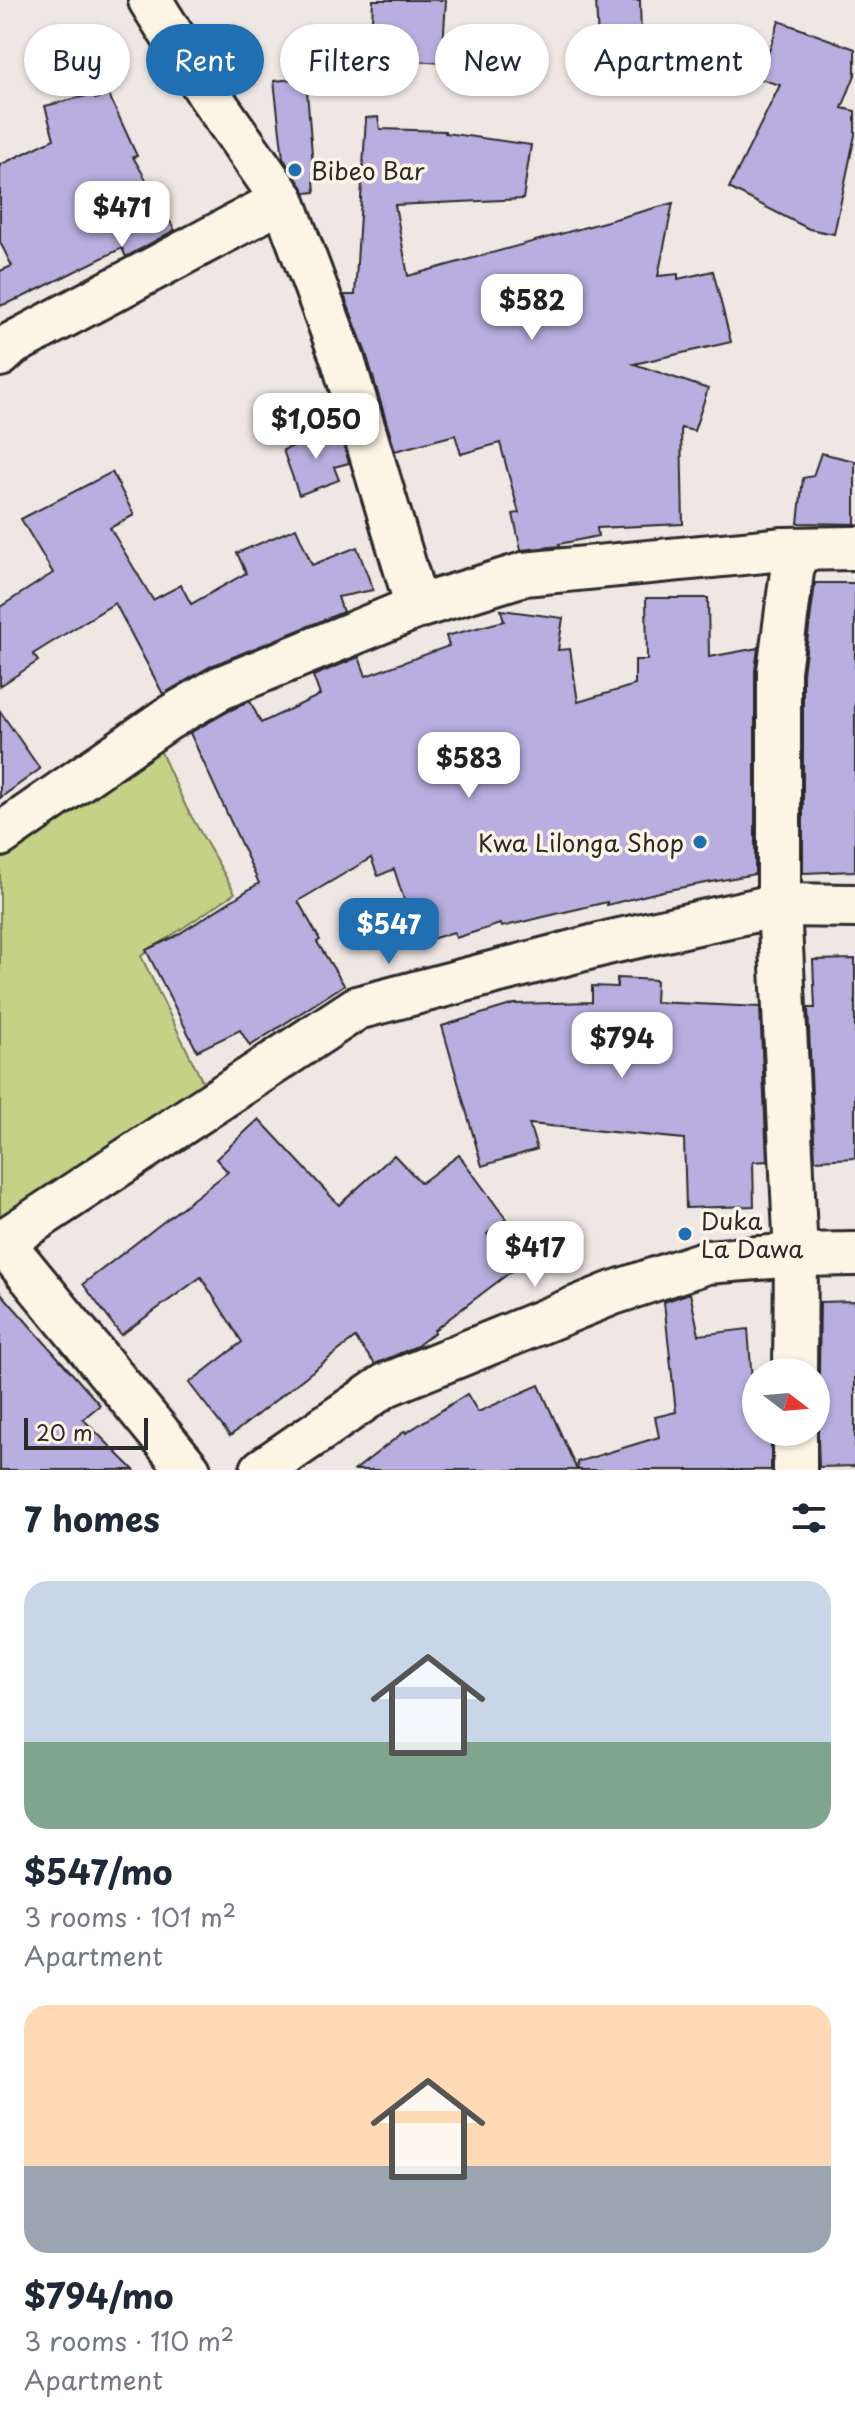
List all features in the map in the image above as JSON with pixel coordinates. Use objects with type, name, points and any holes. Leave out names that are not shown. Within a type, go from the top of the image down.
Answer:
[{"type":"street","points":[[150,0],[210,96],[283,200],[343,360],[417,607]]},
{"type":"street","points":[[0,355],[12,344],[283,200]]},
{"type":"street","points":[[0,835],[167,719],[220,688],[417,607],[524,574],[784,549],[855,548]]},
{"type":"street","points":[[784,549],[793,564],[779,671],[779,905],[796,1255],[795,1358]]},
{"type":"street","points":[[189,1470],[1,1241],[357,1008],[611,942],[779,905],[855,906]]},
{"type":"street","points":[[262,1470],[386,1385],[613,1293],[707,1262],[855,1254]]},
{"type":"street","points":[[795,1446],[795,1470]]},
{"type":"green space","points":[[160,750],[186,807],[235,893],[141,956],[207,1091],[0,1221],[0,853]]},
{"type":"building","points":[[373,0],[446,0],[444,24],[435,24],[435,63],[419,61],[419,24],[372,24]]},
{"type":"building","points":[[596,0],[640,0],[641,24],[597,24]]},
{"type":"building","points":[[779,21],[855,49],[855,75],[842,108],[855,111],[855,135],[834,234],[809,229],[729,188],[780,85],[771,82],[771,45]]},
{"type":"building","points":[[280,80],[280,96],[307,96],[315,192],[306,193],[283,158],[274,81]]},
{"type":"building","points":[[86,96],[94,96],[95,99],[109,96],[137,156],[133,157],[175,230],[126,257],[122,248],[0,306],[0,271],[12,266],[0,242],[0,165],[54,139],[45,106]]},
{"type":"building","points":[[378,117],[380,129],[445,131],[531,145],[523,199],[395,205],[408,276],[673,203],[658,276],[678,274],[678,279],[713,271],[731,342],[634,364],[708,389],[694,431],[681,428],[683,524],[597,528],[598,536],[560,546],[521,550],[513,514],[519,513],[500,443],[461,454],[455,435],[395,451],[366,353],[344,295],[355,295],[366,118]]},
{"type":"building","points":[[339,429],[349,463],[334,467],[339,480],[299,495],[283,450]]},
{"type":"building","points":[[821,453],[855,461],[855,524],[798,523],[803,478],[813,476]]},
{"type":"building","points":[[112,472],[134,515],[110,528],[153,600],[181,585],[191,604],[246,573],[237,553],[296,528],[312,565],[357,547],[373,590],[338,597],[343,612],[211,666],[163,694],[115,603],[33,654],[38,661],[0,686],[0,607],[53,573],[21,519]]},
{"type":"building","points":[[815,583],[855,583],[855,871],[803,873],[803,673]]},
{"type":"building","points":[[646,598],[708,598],[709,657],[758,648],[755,671],[755,874],[607,905],[607,902],[501,927],[500,924],[456,938],[454,932],[425,941],[412,924],[394,869],[378,876],[371,858],[298,901],[320,940],[317,942],[344,985],[250,1046],[240,1030],[197,1051],[146,950],[174,937],[259,883],[190,733],[250,701],[261,723],[320,695],[313,676],[359,657],[366,676],[449,646],[446,636],[504,621],[501,610],[563,618],[558,650],[570,649],[578,702],[635,685],[635,660],[647,660]]},
{"type":"building","points":[[0,711],[40,769],[0,798]]},
{"type":"building","points":[[855,959],[855,1158],[815,1160],[808,1008],[815,1008],[813,960]]},
{"type":"building","points":[[617,978],[656,980],[655,1002],[760,1007],[767,1161],[753,1162],[754,1206],[686,1208],[684,1139],[529,1124],[537,1149],[482,1166],[442,1026],[514,1004],[592,1002],[592,986],[617,987]]},
{"type":"building","points":[[259,1119],[339,1205],[394,1155],[421,1183],[459,1155],[506,1219],[487,1234],[513,1270],[417,1346],[375,1364],[355,1338],[230,1436],[189,1383],[242,1342],[201,1277],[121,1335],[83,1284],[228,1172],[216,1159]]},
{"type":"building","points":[[0,1292],[100,1405],[83,1419],[134,1470],[0,1470]]},
{"type":"building","points":[[690,1293],[699,1335],[748,1329],[750,1358],[742,1358],[742,1446],[771,1446],[771,1470],[578,1470],[577,1462],[659,1437],[655,1417],[676,1412],[664,1302]]},
{"type":"building","points":[[855,1301],[855,1466],[819,1467],[818,1446],[830,1446],[830,1358],[819,1358],[820,1302]]},
{"type":"building","points":[[539,1385],[577,1470],[355,1470],[405,1431],[467,1394],[478,1412]]},
{"type":"place","name":"Bibeo Bar","points":[[295,170]]},
{"type":"place","name":"Kwa Lilonga Shop","points":[[700,842]]},
{"type":"place","name":"Duka La Dawa","points":[[685,1234]]}]
